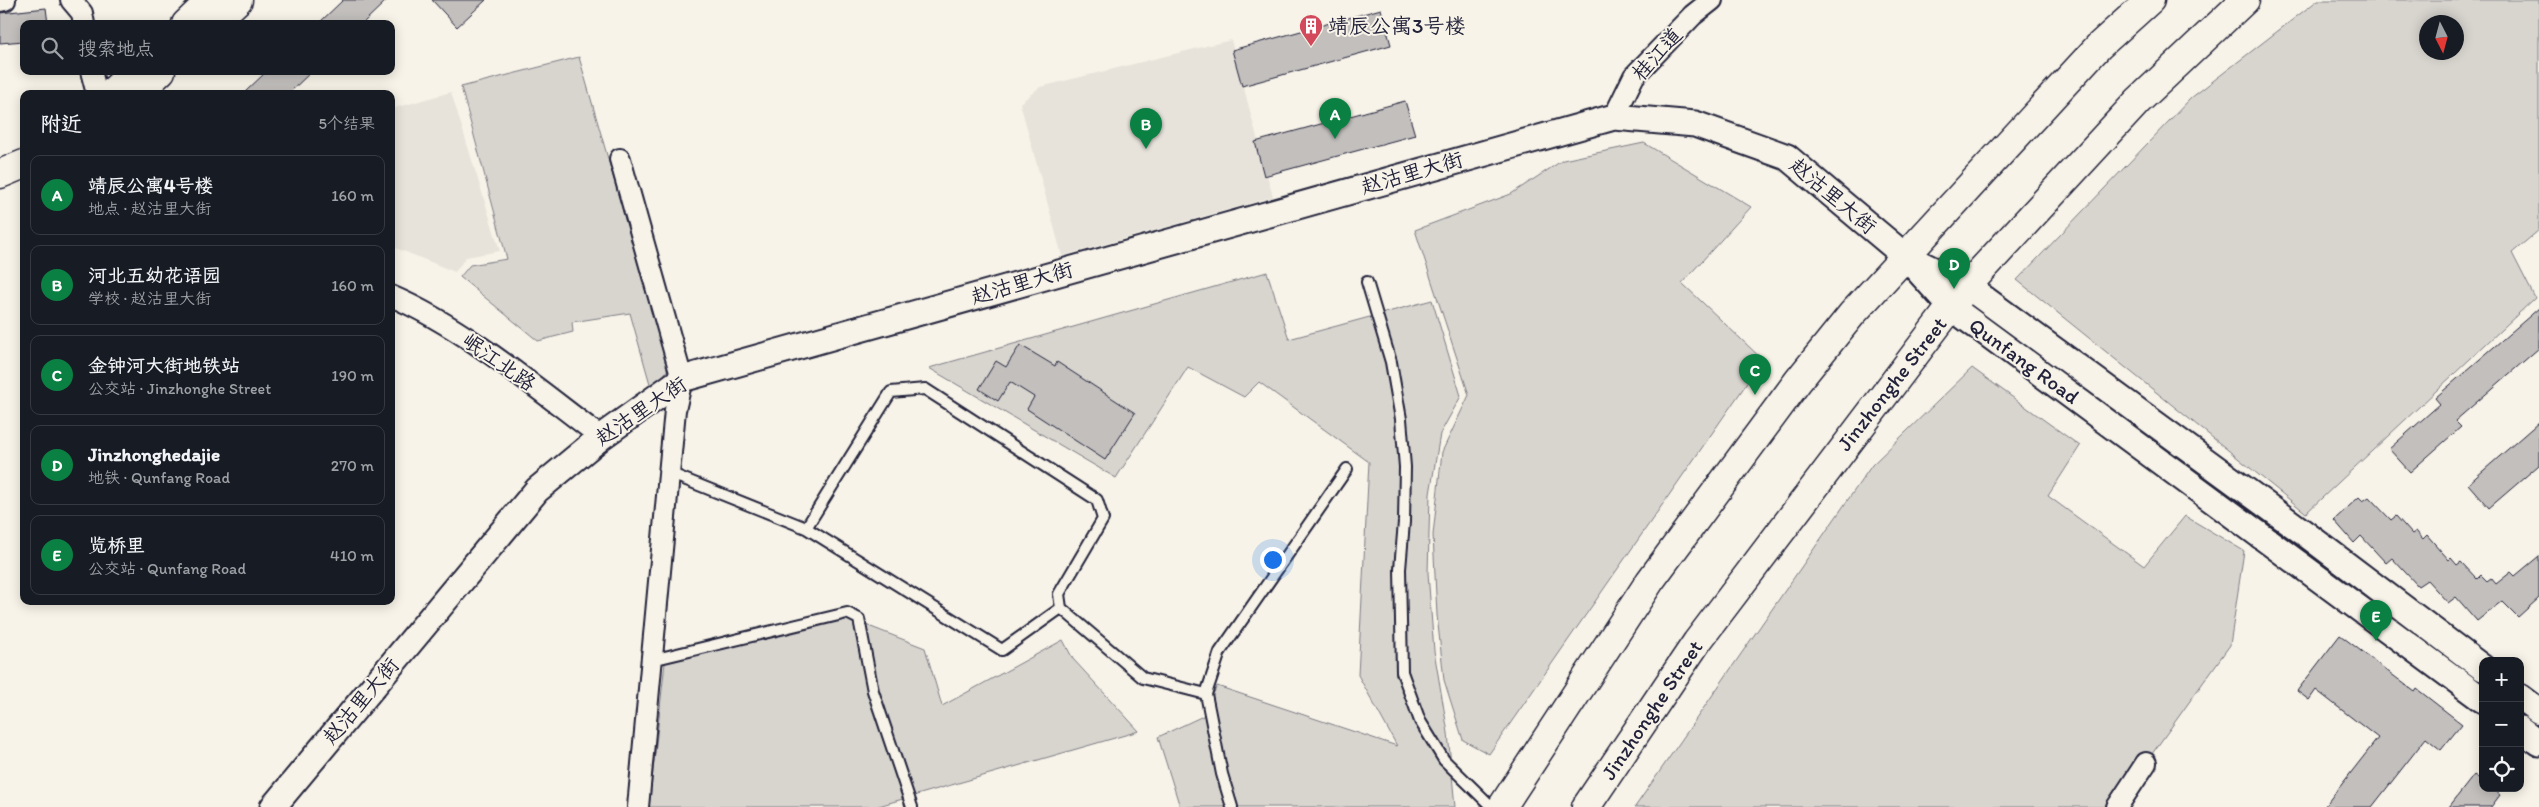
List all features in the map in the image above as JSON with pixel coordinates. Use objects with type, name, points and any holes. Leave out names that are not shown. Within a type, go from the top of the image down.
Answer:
[{"type":"main road","points":[[190,20],[211,0]]},
{"type":"main road","points":[[216,20],[238,0]]},
{"type":"main road","points":[[1502,807],[1650,581],[1798,381],[1852,314],[2099,46],[2150,0]]},
{"type":"main road","name":"Jinzhonghe Street","points":[[1586,807],[1696,642],[1959,296],[2138,100],[2244,0]]},
{"type":"main road","points":[[114,90],[130,75]]},
{"type":"main road","points":[[141,90],[157,75]]},
{"type":"main road","points":[[0,174],[20,166]]},
{"type":"main road","points":[[0,192],[20,184]]},
{"type":"street","points":[[0,1],[5,0]]},
{"type":"street","points":[[71,0],[82,13],[83,20]]},
{"type":"street","name":"桂江道","points":[[1614,117],[1634,76],[1693,15],[1712,0]]},
{"type":"street","points":[[92,75],[96,90]]},
{"type":"street","name":"赵沽里大街","points":[[273,807],[537,490],[601,437],[682,380],[1614,117],[1695,124],[1787,157],[1905,256]]},
{"type":"street","points":[[620,159],[682,380],[675,410],[638,807]]},
{"type":"street","name":"Qunfang Road","points":[[1905,256],[2479,697]]},
{"type":"street","name":"Qunfang Road","points":[[1959,296],[2299,529],[2479,665]]},
{"type":"street","name":"岷江北路","points":[[395,298],[421,309],[514,372],[601,437]]},
{"type":"street","points":[[2524,700],[2539,711]]},
{"type":"street","points":[[2524,732],[2539,743]]},
{"type":"street","points":[[2117,807],[2146,763]]},
{"type":"lane","points":[[1366,282],[1391,362],[1401,418],[1405,467],[1404,522],[1400,568],[1402,672],[1420,721],[1444,760],[1492,807]]},
{"type":"lane","points":[[806,528],[890,392],[925,389],[1097,500],[1103,519],[1059,594],[1061,608],[1143,678],[1206,694]]},
{"type":"lane","points":[[1232,807],[1222,774],[1206,694],[1220,652],[1347,468]]},
{"type":"lane","points":[[670,473],[806,528],[1002,650],[1061,608]]},
{"type":"lane","points":[[652,660],[847,613],[859,619],[873,691],[912,807]]},
{"type":"shaded area","points":[[2318,0],[2539,0],[2539,230],[2512,253],[2535,298],[2306,513],[2017,280],[2191,98]]},
{"type":"shaded area","points":[[1231,40],[1273,197],[1062,256],[1020,103],[1040,87]]},
{"type":"shaded area","points":[[579,57],[668,369],[652,391],[630,313],[572,322],[573,332],[538,341],[460,277],[470,265],[507,259],[461,87]]},
{"type":"shaded area","points":[[451,92],[500,251],[466,257],[455,272],[395,248],[395,108]]},
{"type":"shaded area","points":[[1644,143],[1751,207],[1682,283],[1763,360],[1489,754],[1463,740],[1444,680],[1437,615],[1433,535],[1442,452],[1469,395],[1415,230],[1511,194],[1563,160]]},
{"type":"shaded area","points":[[1267,272],[1289,339],[1432,300],[1461,396],[1440,434],[1430,494],[1428,573],[1434,651],[1448,733],[1455,807],[1180,807],[1158,737],[1203,716],[1217,686],[1397,746],[1358,675],[1369,462],[1259,382],[1244,397],[1188,367],[1116,478],[929,368]]},
{"type":"shaded area","points":[[1972,368],[2080,446],[2048,496],[2144,566],[2185,516],[2244,551],[2230,645],[2114,807],[1635,807],[1872,465]]},
{"type":"shaded area","points":[[848,618],[925,648],[942,706],[1063,640],[1073,659],[1139,731],[875,807],[649,807],[665,663]]},
{"type":"building","points":[[343,0],[387,0],[366,20],[322,20]]},
{"type":"building","points":[[432,0],[486,0],[457,27]]},
{"type":"building","points":[[46,8],[48,20],[20,20],[20,41],[0,43],[0,13]]},
{"type":"building","name":"靖辰公寓3号楼","points":[[1381,9],[1391,45],[1242,86],[1232,50]]},
{"type":"building","points":[[263,75],[308,75],[292,90],[247,90]]},
{"type":"building","points":[[1405,101],[1415,135],[1264,176],[1255,142]]},
{"type":"building","points":[[2539,308],[2539,348],[2455,421],[2461,427],[2410,472],[2389,449],[2440,404],[2435,398]]},
{"type":"building","points":[[1020,345],[1055,366],[1057,362],[1135,413],[1105,460],[1027,409],[1034,397],[1010,382],[998,401],[979,389],[996,361],[1006,367]]},
{"type":"building","points":[[2539,422],[2539,465],[2489,508],[2468,484]]},
{"type":"building","points":[[2359,497],[2363,501],[2369,497],[2391,520],[2396,516],[2412,534],[2416,531],[2423,539],[2427,535],[2449,560],[2451,558],[2457,565],[2461,562],[2477,579],[2481,575],[2487,581],[2491,578],[2496,584],[2511,572],[2515,576],[2539,556],[2539,598],[2518,617],[2502,601],[2477,621],[2456,597],[2448,603],[2427,580],[2418,586],[2392,558],[2386,563],[2361,536],[2354,543],[2334,520]]},
{"type":"building","points":[[2340,635],[2415,692],[2417,689],[2462,724],[2441,750],[2426,738],[2372,807],[2324,807],[2378,738],[2316,690],[2309,700],[2297,691]]},
{"type":"building","points":[[2474,775],[2479,778],[2479,792],[2497,792],[2500,795],[2491,807],[2449,807]]},
{"type":"place","name":"靖辰公寓3号楼","points":[[1311,47]]},
{"type":"place","name":"靖辰公寓4号楼","points":[[1335,139]]},
{"type":"place","name":"河北五幼花语园","points":[[1146,149]]},
{"type":"place","name":"Jinzhonghedajie","points":[[1954,289]]},
{"type":"place","name":"金钟河大街地铁站","points":[[1755,395]]},
{"type":"place","name":"览桥里","points":[[2376,641]]}]
